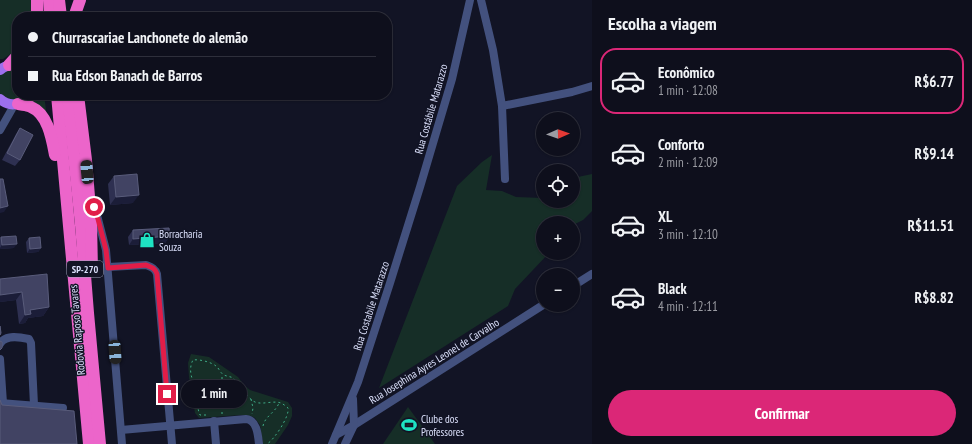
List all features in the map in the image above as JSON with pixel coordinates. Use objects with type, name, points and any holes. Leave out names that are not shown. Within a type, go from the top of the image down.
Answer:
[{"type":"highway","points":[[37,0],[37,12]]},
{"type":"highway","points":[[60,0],[61,12]]},
{"type":"highway","points":[[76,12],[80,0]]},
{"type":"highway","name":"Rodovia Raposo Tavares","points":[[57,100],[89,444]]},
{"type":"highway","name":"Rodovia Raposo Tavares","points":[[68,100],[100,444]]},
{"type":"highway","points":[[79,100],[91,221],[97,406]]},
{"type":"highway","points":[[16,104],[32,107],[38,112],[44,119],[52,136],[64,214],[72,294],[79,333]]},
{"type":"main road","points":[[0,99],[8,104],[16,104],[25,100]]},
{"type":"street","name":"Rua Costábile Matarazzo","points":[[408,223],[450,86],[470,0]]},
{"type":"street","name":"Rua Costábile Matarazzo","points":[[450,86],[460,64],[475,0]]},
{"type":"street","points":[[481,0],[493,50],[502,106],[505,179]]},
{"type":"street","points":[[502,106],[572,92],[592,86]]},
{"type":"street","points":[[51,100],[52,108],[61,141]]},
{"type":"street","points":[[0,130],[16,104]]},
{"type":"street","points":[[89,195],[98,219],[106,250],[122,444]]},
{"type":"street","name":"Rua Costabile Matarazzo","points":[[332,444],[358,382],[387,294],[408,223]]},
{"type":"street","points":[[108,268],[146,265],[155,270],[157,274],[172,444]]},
{"type":"street","points":[[580,282],[592,274]]},
{"type":"street","name":"Rua Josephina Ayres Leonel de Carvalho","points":[[336,435],[536,309]]},
{"type":"street","points":[[0,344],[6,338],[19,337],[29,339],[31,343],[34,405]]},
{"type":"street","points":[[0,359],[2,403],[63,408]]},
{"type":"street","name":"Rua Costabile Matarazzo","points":[[346,444],[354,425],[353,394]]},
{"type":"street","points":[[121,430],[170,425],[212,418],[251,419],[260,428],[264,444]]},
{"type":"street","points":[[212,418],[216,444]]},
{"type":"path","points":[[212,418],[200,415],[199,413],[196,386],[191,374],[191,362],[193,360],[213,364],[217,366],[222,374],[223,414]]},
{"type":"path","points":[[222,374],[234,378],[254,402],[279,403],[288,408],[289,411],[287,417],[274,438],[264,444]]},
{"type":"path","points":[[251,399],[253,408],[252,414]]},
{"type":"path","points":[[260,428],[264,420],[277,408],[279,403]]},
{"type":"green space","points":[[0,0],[31,0],[31,12],[12,12],[12,53],[3,59],[0,59]]},
{"type":"green space","points":[[12,69],[12,100],[0,94],[0,73]]},
{"type":"green space","points":[[33,100],[45,100],[47,117],[30,103]]},
{"type":"green space","points":[[492,155],[486,190],[502,191],[516,197],[536,198],[536,208],[580,208],[580,177],[592,174],[592,211],[580,222],[580,216],[536,216],[536,260],[542,260],[515,289],[508,306],[379,388],[457,186],[482,162]]},
{"type":"green space","points":[[191,354],[209,357],[238,377],[250,390],[288,402],[292,408],[292,416],[288,425],[275,444],[263,444],[260,425],[255,418],[251,416],[241,415],[199,418],[195,413],[189,377],[188,363]]},
{"type":"green space","name":"Clube dos Professores","points":[[408,407],[435,444],[383,444]]},
{"type":"building","points":[[20,128],[33,135],[20,160],[7,153]]},
{"type":"building","points":[[137,174],[139,195],[116,197],[114,176]]},
{"type":"building","points":[[0,179],[3,179],[8,206],[0,208]]},
{"type":"building","points":[[169,228],[170,236],[133,239],[133,230]]},
{"type":"building","points":[[16,236],[17,244],[2,245],[1,237]]},
{"type":"building","points":[[40,237],[41,248],[30,249],[29,238]]},
{"type":"building","points":[[47,274],[49,307],[30,310],[31,314],[25,315],[22,292],[0,295],[0,279]]},
{"type":"building","points":[[0,341],[2,342],[2,348],[0,350]]},
{"type":"building","points":[[0,400],[2,405],[74,411],[77,444],[0,444]]},
{"type":"place","name":"Borracharia Souza","points":[[147,240]]},
{"type":"place","name":"Clube dos Professores","points":[[409,425]]},
{"type":"route","points":[[94,207],[106,250],[108,268],[146,265],[155,270],[157,274],[167,394]]}]
